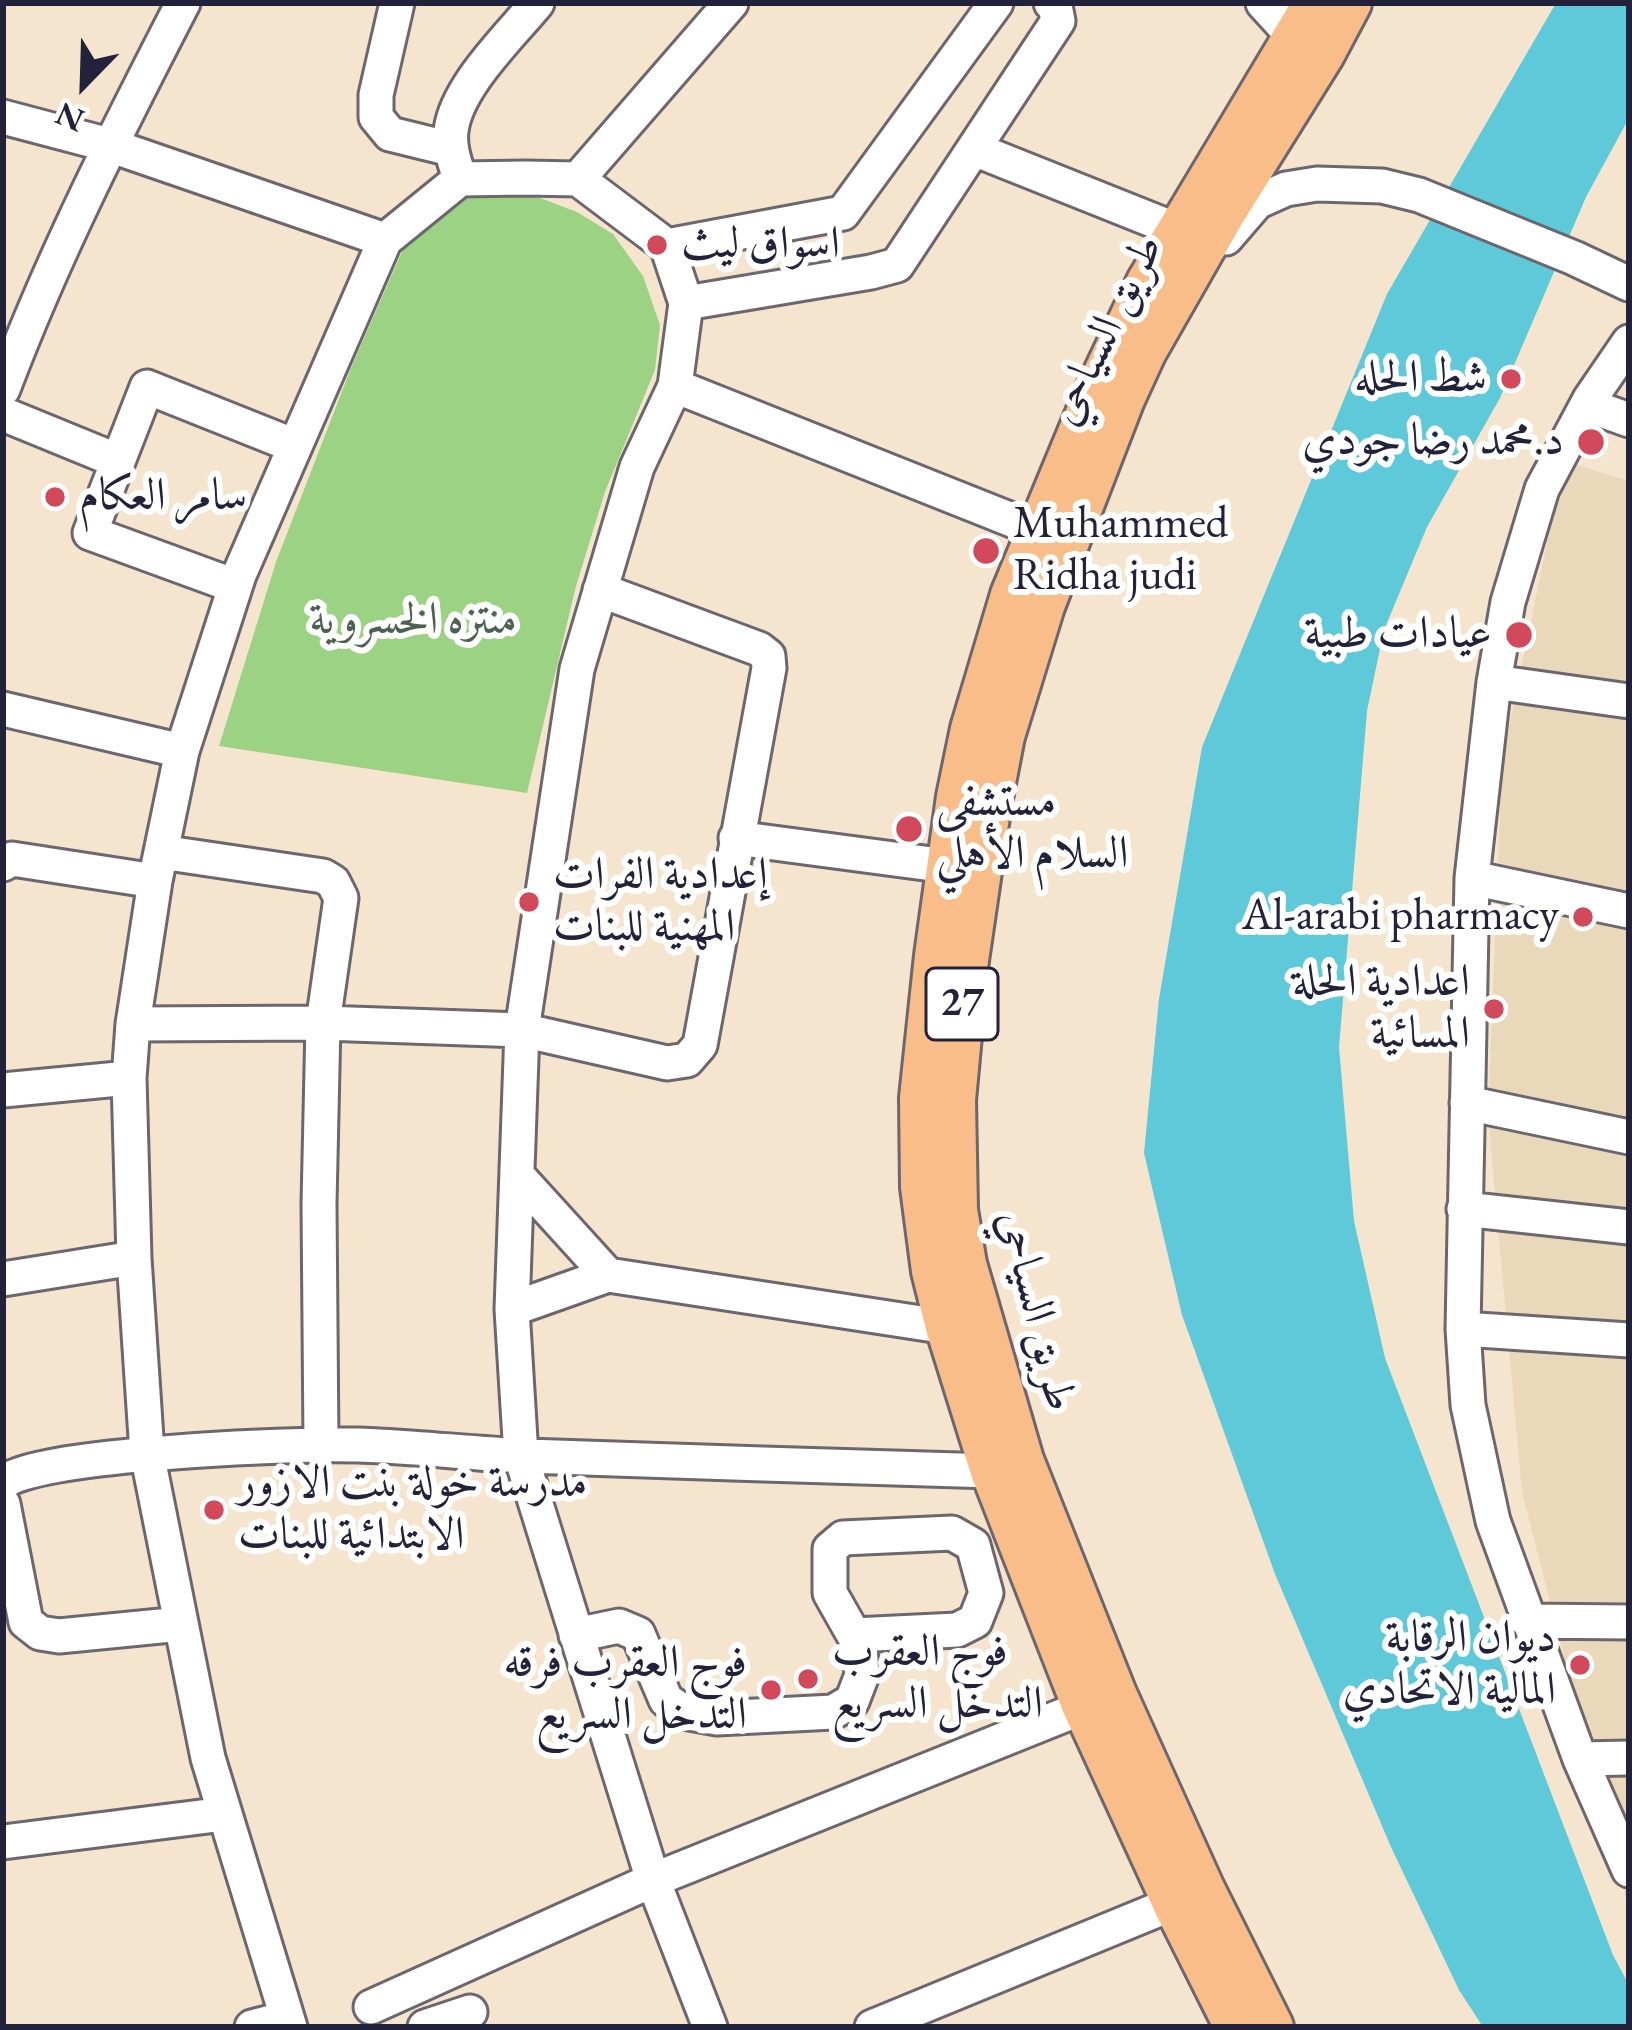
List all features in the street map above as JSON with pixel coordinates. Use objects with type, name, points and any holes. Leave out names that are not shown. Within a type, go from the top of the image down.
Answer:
[{"type":"main road","name":"طريق السياحي","points":[[1236,2027],[1174,1903],[1136,1780],[1081,1653],[992,1471],[933,1270],[938,1140],[956,1063],[979,871],[1004,736],[1059,561],[1145,352],[1350,3]]},
{"type":"main road","name":"طريق السياحي","points":[[938,1140],[921,1098],[947,866],[990,661],[1037,530],[1121,336],[1177,230],[1305,21]]},
{"type":"main road","name":"طريق السياحي","points":[[939,1186],[956,1210],[979,1318],[1081,1653],[1084,1707],[1203,1889],[1272,2027]]},
{"type":"street","points":[[3,389],[109,145],[183,3]]},
{"type":"street","points":[[397,3],[376,94],[376,116],[390,134],[455,164],[578,179],[667,245],[686,303],[675,386],[638,467],[577,669],[522,1030],[512,1309],[521,1456],[653,1880],[710,2027]]},
{"type":"street","points":[[252,2027],[288,2022],[208,1758],[147,1453],[134,1258],[129,1078],[133,1024],[182,752],[235,586],[385,240],[455,164],[451,127],[464,92],[537,3]]},
{"type":"street","points":[[578,179],[731,3]]},
{"type":"street","points":[[667,245],[843,213],[996,3]]},
{"type":"street","points":[[686,303],[897,265],[1058,21],[1051,3]]},
{"type":"street","points":[[1263,3],[1305,21]]},
{"type":"street","points":[[3,117],[109,145],[385,240]]},
{"type":"street","points":[[974,149],[1177,230]]},
{"type":"street","points":[[1145,352],[1257,202],[1286,189],[1317,184],[1382,186],[1419,195],[1629,284]]},
{"type":"street","points":[[1629,342],[1587,405],[1542,489],[1508,602],[1494,682],[1472,878],[1463,1329],[1468,1405],[1493,1521],[1580,1759],[1629,1870]]},
{"type":"street","points":[[675,386],[1037,530]]},
{"type":"street","points":[[235,586],[90,532],[147,387],[295,446]]},
{"type":"street","points":[[1587,405],[1629,419]]},
{"type":"street","points":[[3,414],[118,461]]},
{"type":"street","points":[[133,1024],[323,1023],[522,1030],[667,1063],[687,1060],[700,1045],[768,656],[600,590]]},
{"type":"street","points":[[1494,682],[1629,701]]},
{"type":"street","points":[[3,709],[182,752]]},
{"type":"street","points":[[736,838],[947,866]]},
{"type":"street","points":[[3,864],[12,859],[322,876],[333,882],[340,898],[323,1023],[321,1444]]},
{"type":"street","points":[[1472,878],[1629,911]]},
{"type":"street","points":[[3,1090],[129,1078]]},
{"type":"street","points":[[1467,1103],[1629,1137]]},
{"type":"street","points":[[518,1177],[608,1275]]},
{"type":"street","points":[[1464,1209],[1629,1227]]},
{"type":"street","points":[[3,1279],[134,1258]]},
{"type":"street","points":[[512,1309],[608,1275],[947,1327]]},
{"type":"street","points":[[1463,1329],[1629,1340]]},
{"type":"street","points":[[3,1483],[45,1468],[147,1453],[321,1444],[521,1456],[992,1471]]},
{"type":"street","points":[[3,1504],[26,1622],[40,1633],[59,1636],[182,1624]]},
{"type":"street","points":[[576,1635],[619,1626],[638,1634],[666,1700],[684,1712],[717,1718],[833,1712],[853,1700],[862,1675],[860,1646],[830,1594],[830,1549],[843,1538],[952,1533],[973,1545],[986,1593],[975,1621],[957,1630],[854,1635]]},
{"type":"street","points":[[1528,1621],[1629,1622]]},
{"type":"street","points":[[371,2007],[653,1880],[1084,1707]]},
{"type":"street","points":[[1580,1759],[1629,1758]]},
{"type":"street","points":[[3,1842],[224,1814]]},
{"type":"street","points":[[872,2027],[1174,1903]]},
{"type":"street","points":[[425,2027],[470,2012]]},
{"type":"shaded area","points":[[1564,461],[1629,481],[1629,1911],[1522,1492],[1488,1116],[1502,761]]},
{"type":"green space","name":"منتزه الخسروية","points":[[492,190],[530,194],[577,212],[613,234],[643,276],[660,325],[655,370],[605,492],[576,586],[527,793],[219,746],[276,562],[404,247],[453,199]]},
{"type":"water","points":[[1556,3],[1629,3],[1629,118],[1586,197],[1500,398],[1427,527],[1384,630],[1367,711],[1339,1047],[1354,1221],[1385,1358],[1613,1955],[1629,1985],[1629,2027],[1483,2027],[1459,1990],[1391,1847],[1275,1574],[1182,1315],[1144,1153],[1159,999],[1202,747],[1387,294]]},
{"type":"place","name":"اسواق ليث","points":[[657,245]]},
{"type":"place","name":"شط الحله","points":[[1511,379]]},
{"type":"place","name":"د.محمد رضا جودي","points":[[1591,442]]},
{"type":"place","name":"سامر العكام","points":[[55,497]]},
{"type":"place","name":"Muhammed Ridha judi","points":[[986,551]]},
{"type":"place","name":"عيادات طبية","points":[[1519,635]]},
{"type":"place","name":"مستشفى السلام الأهلي","points":[[909,829]]},
{"type":"place","name":"إعدادية الفرات المهنية للبنات","points":[[529,902]]},
{"type":"place","name":"Al-arabi pharmacy","points":[[1583,917]]},
{"type":"place","name":"اعدادية الحلة المسائية","points":[[1494,1009]]},
{"type":"place","name":"مدرسة خولة بنت الازور الابتدائية للبنات","points":[[214,1510]]},
{"type":"place","name":"ديوان الرقابة المالية الاتحادي","points":[[1580,1665]]},
{"type":"place","name":"فوج العقرب التدخل السريع","points":[[808,1679]]},
{"type":"place","name":"فوج العقرب فرقه التدخل السريع","points":[[771,1690]]}]
